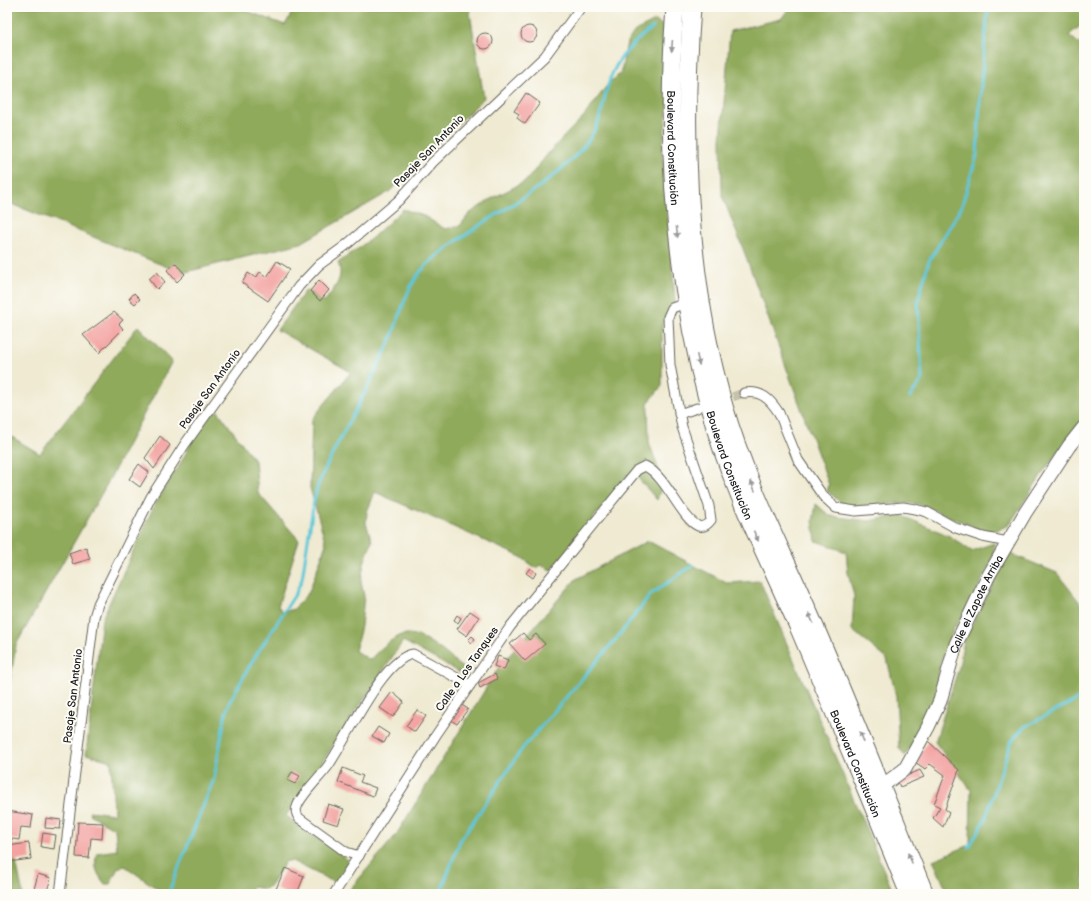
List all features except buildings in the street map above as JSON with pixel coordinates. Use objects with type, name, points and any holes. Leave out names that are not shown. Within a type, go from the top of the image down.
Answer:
[{"type":"highway","name":"Boulevard Constitución","points":[[675,7],[671,68],[672,187],[686,302],[710,410],[730,474],[752,527],[799,630],[909,894]]},
{"type":"highway","name":"Boulevard Constitución","points":[[692,7],[688,58],[690,208],[699,288],[709,342],[724,406],[742,460],[763,512],[814,625],[882,786],[925,894]]},
{"type":"street","name":"Pasaje San Antonio","points":[[60,894],[94,617],[98,604],[151,497],[185,444],[299,286],[319,264],[345,246],[399,200],[433,162],[545,56],[581,7]]},
{"type":"street","points":[[686,302],[672,308],[668,316],[670,365],[679,414],[697,408]]},
{"type":"street","points":[[744,394],[752,392],[764,396],[774,406],[779,413],[798,460],[823,496],[836,508],[856,511],[903,507],[916,509],[933,514],[956,528],[983,538],[1008,542]]},
{"type":"street","name":"Calle a Los Tanques","points":[[334,894],[436,735],[510,627],[637,470],[645,466],[650,468],[689,518],[698,526],[708,524],[711,520],[711,513],[686,444],[679,414]]},
{"type":"street","name":"Calle el Zapote Arriba","points":[[882,786],[905,770],[940,701],[956,644],[989,575],[1008,542],[1069,446],[1084,427]]},
{"type":"street","points":[[359,856],[346,852],[299,818],[296,814],[297,805],[328,766],[368,699],[396,663],[402,658],[409,654],[418,656],[470,685]]},
{"type":"green space","points":[[7,7],[236,7],[285,25],[295,7],[469,7],[484,98],[389,192],[301,243],[182,273],[7,202]]},
{"type":"green space","points":[[790,7],[1084,7],[1084,23],[1069,35],[1084,48],[1084,420],[1046,468],[1009,525],[995,531],[982,530],[919,504],[901,503],[846,507],[827,491],[829,485],[722,195],[721,139],[730,31],[781,19]]},
{"type":"green space","points":[[655,21],[666,27],[664,80],[672,76],[662,150],[676,312],[662,324],[662,386],[648,403],[649,442],[663,482],[657,500],[632,471],[551,570],[540,565],[536,568],[521,557],[375,492],[367,512],[366,523],[372,541],[364,563],[361,582],[364,596],[361,626],[355,651],[370,660],[380,649],[393,639],[402,635],[410,634],[427,640],[436,646],[467,672],[469,678],[403,641],[286,816],[347,859],[349,862],[336,883],[292,861],[286,861],[270,886],[265,889],[252,887],[249,894],[158,894],[159,890],[125,866],[118,868],[110,884],[105,884],[96,870],[95,862],[97,853],[117,850],[115,829],[91,815],[89,811],[114,814],[111,761],[86,754],[102,619],[152,510],[172,474],[178,468],[212,403],[255,461],[258,493],[299,540],[278,606],[283,612],[294,609],[309,592],[326,544],[310,488],[312,419],[351,372],[277,330],[306,290],[324,302],[339,279],[340,268],[338,263],[372,238],[403,209],[424,216],[445,229],[460,226],[469,214],[491,199],[526,181],[551,150],[584,116],[609,83],[621,73],[627,42],[635,31]]},
{"type":"green space","points":[[138,326],[172,361],[107,484],[16,645],[7,700],[7,434],[40,454]]},
{"type":"green space","points":[[816,504],[830,516],[869,521],[900,515],[950,536],[971,551],[994,543],[994,556],[968,609],[954,628],[940,664],[933,711],[905,756],[899,748],[896,696],[887,659],[852,630],[854,596],[848,573],[846,552],[816,541],[813,521]]},
{"type":"green space","points":[[648,541],[727,583],[760,581],[894,894],[346,894],[396,835],[499,667],[576,579]]},
{"type":"green space","points":[[1009,553],[1057,573],[1084,608],[1084,894],[948,894],[933,860],[970,845],[971,790],[935,742],[959,667],[964,640]]},
{"type":"green space","points":[[7,822],[23,894],[7,894]]},
{"type":"waterway","points":[[910,397],[922,380],[918,300],[929,261],[961,208],[977,155],[981,84],[988,7]]},
{"type":"waterway","points":[[168,894],[214,779],[225,716],[230,701],[253,660],[296,593],[302,579],[314,500],[318,485],[331,456],[386,350],[413,283],[424,267],[450,245],[550,179],[584,146],[599,120],[608,84],[620,60],[630,48],[653,27]]},
{"type":"waterway","points":[[440,894],[460,841],[522,749],[621,633],[651,594],[693,565]]},
{"type":"waterway","points":[[969,847],[985,820],[1011,742],[1024,727],[1084,696]]},
{"type":"tunnel","points":[[720,401],[744,393]]}]
